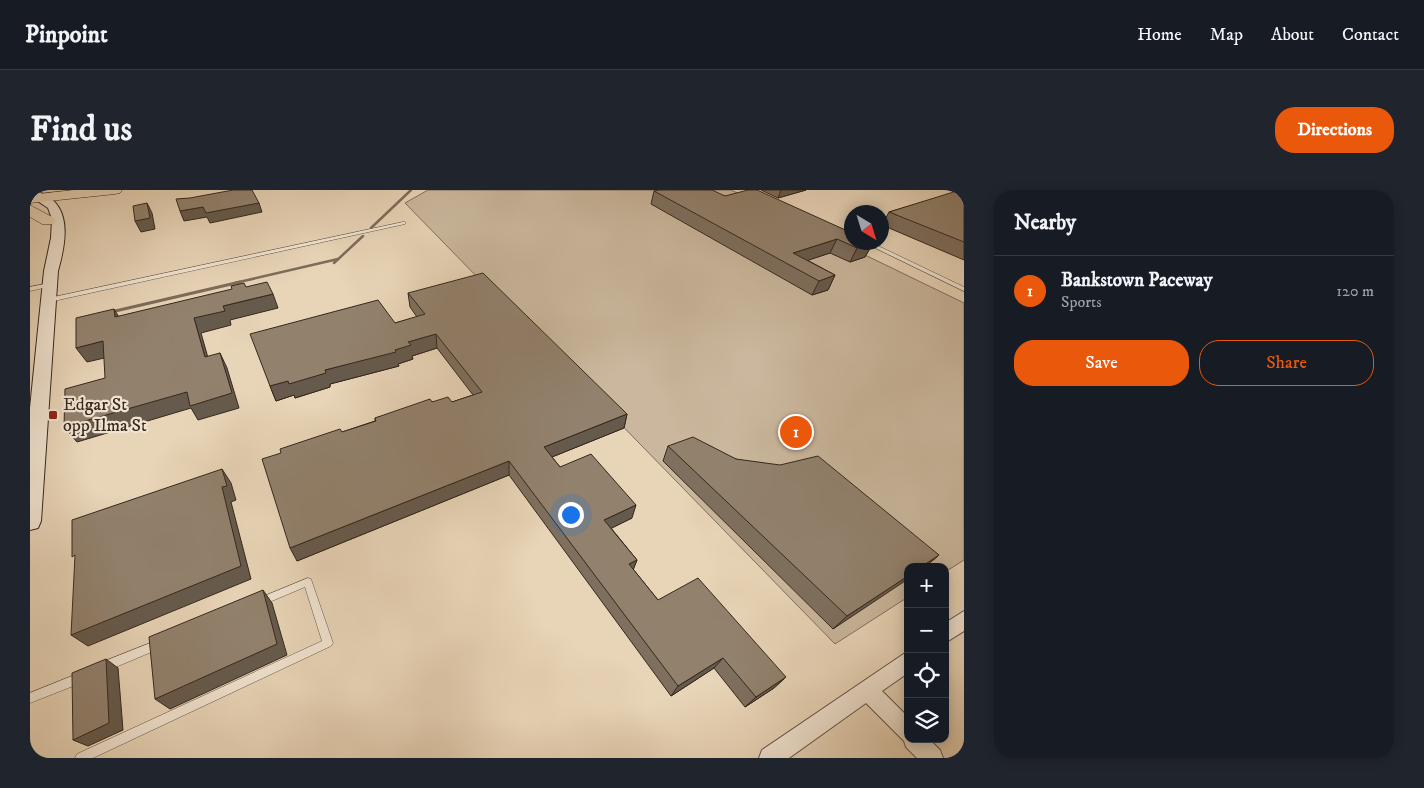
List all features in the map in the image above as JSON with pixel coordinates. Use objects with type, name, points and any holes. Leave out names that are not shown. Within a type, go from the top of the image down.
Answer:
[{"type":"highway","points":[[32,198],[60,190]]},
{"type":"highway","points":[[32,198],[115,190]]},
{"type":"highway","points":[[32,198],[53,218],[69,202],[97,192]]},
{"type":"main road","points":[[30,521],[50,285],[46,262],[53,218]]},
{"type":"street","points":[[949,631],[964,620]]},
{"type":"street","points":[[770,758],[904,664]]},
{"type":"street","points":[[867,690],[904,728]]},
{"type":"street","points":[[918,743],[932,758]]},
{"type":"lane","points":[[30,289],[403,223]]},
{"type":"lane","points":[[882,250],[964,288]]},
{"type":"lane","points":[[81,758],[328,643],[308,582],[254,604]]},
{"type":"lane","points":[[30,698],[164,642]]},
{"type":"shaded area","points":[[428,190],[731,190],[844,245],[844,250],[855,250],[964,303],[964,560],[949,569],[949,563],[904,563],[904,600],[835,644],[405,203]]},
{"type":"building","points":[[233,190],[252,190],[259,203],[206,213],[203,207],[180,211],[176,199],[190,198]]},
{"type":"building","points":[[712,190],[725,196],[748,190],[757,190],[844,229],[844,242],[837,239],[793,253],[835,275],[819,281],[654,191]]},
{"type":"building","points":[[964,190],[964,242],[889,212]]},
{"type":"building","points":[[147,203],[150,218],[135,221],[133,206]]},
{"type":"building","points":[[483,273],[627,414],[544,447],[560,467],[591,454],[636,505],[604,520],[637,560],[629,564],[658,600],[698,578],[786,677],[756,697],[723,658],[678,686],[509,461],[290,548],[262,459],[281,453],[280,449],[340,429],[342,432],[376,421],[375,418],[430,399],[432,402],[448,397],[452,402],[482,392],[436,334],[408,342],[411,345],[395,350],[396,352],[325,370],[326,373],[289,384],[288,381],[270,386],[250,334],[378,300],[395,323],[425,314],[408,293]]},
{"type":"building","points":[[267,282],[273,294],[223,306],[225,311],[194,318],[205,357],[220,353],[232,393],[190,406],[187,392],[64,427],[65,389],[105,378],[103,341],[76,348],[76,318],[114,309],[115,317],[232,289],[231,286],[244,283],[246,287]]},
{"type":"building","points":[[693,437],[736,459],[780,465],[818,456],[939,555],[927,563],[904,563],[904,579],[847,616],[668,446]]},
{"type":"building","points":[[222,469],[227,486],[222,487],[241,566],[71,635],[75,555],[72,557],[72,520]]},
{"type":"building","points":[[263,590],[277,644],[155,699],[149,637]]},
{"type":"building","points":[[106,659],[109,723],[73,740],[72,673]]},
{"type":"waterway","points":[[371,228],[411,190]]},
{"type":"waterway","points":[[334,263],[363,236]]},
{"type":"waterway","points":[[235,283],[338,259]]},
{"type":"waterway","points":[[111,312],[240,282]]},
{"type":"place","name":"Edgar St opp Ilma St","points":[[53,415]]},
{"type":"place","name":"Bankstown Paceway","points":[[796,432]]}]
